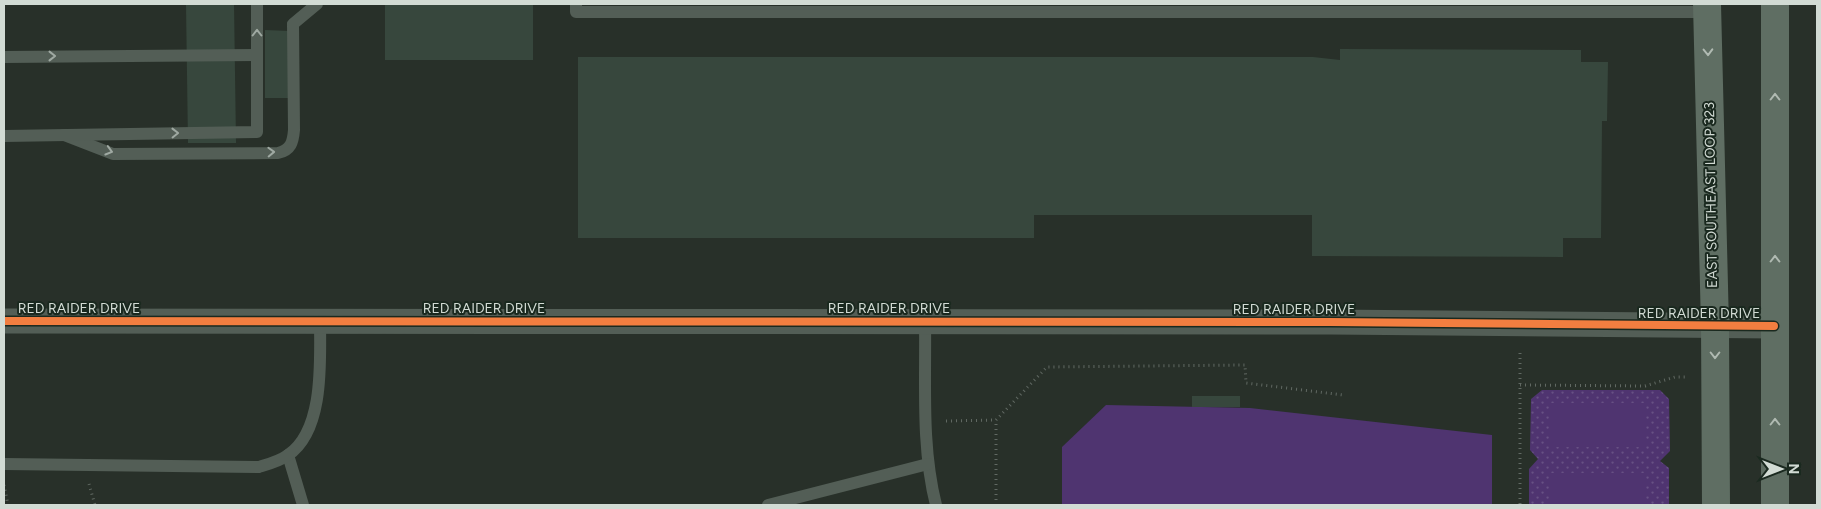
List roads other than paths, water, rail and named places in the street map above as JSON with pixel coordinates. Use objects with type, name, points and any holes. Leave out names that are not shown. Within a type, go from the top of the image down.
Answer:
[{"type":"highway","points":[[1775,4],[1775,505]]},
{"type":"highway","name":"EAST SOUTHEAST LOOP 323","points":[[1707,8],[1715,326],[1716,505]]},
{"type":"street","name":"RED RAIDER DRIVE","points":[[4,321],[1330,322],[1774,326]]},
{"type":"lane","points":[[4,136],[257,132],[257,4]]},
{"type":"lane","points":[[64,135],[113,154],[278,153],[284,151],[292,144],[294,130],[293,24],[317,4]]},
{"type":"lane","points":[[576,4],[576,12],[930,8],[1707,8]]},
{"type":"lane","points":[[4,56],[257,55]]},
{"type":"lane","points":[[4,464],[259,467],[288,455],[299,444],[306,432],[319,396],[320,320]]},
{"type":"lane","points":[[926,321],[928,464],[936,505]]},
{"type":"lane","points":[[288,455],[302,505]]},
{"type":"lane","points":[[768,505],[928,464]]}]
